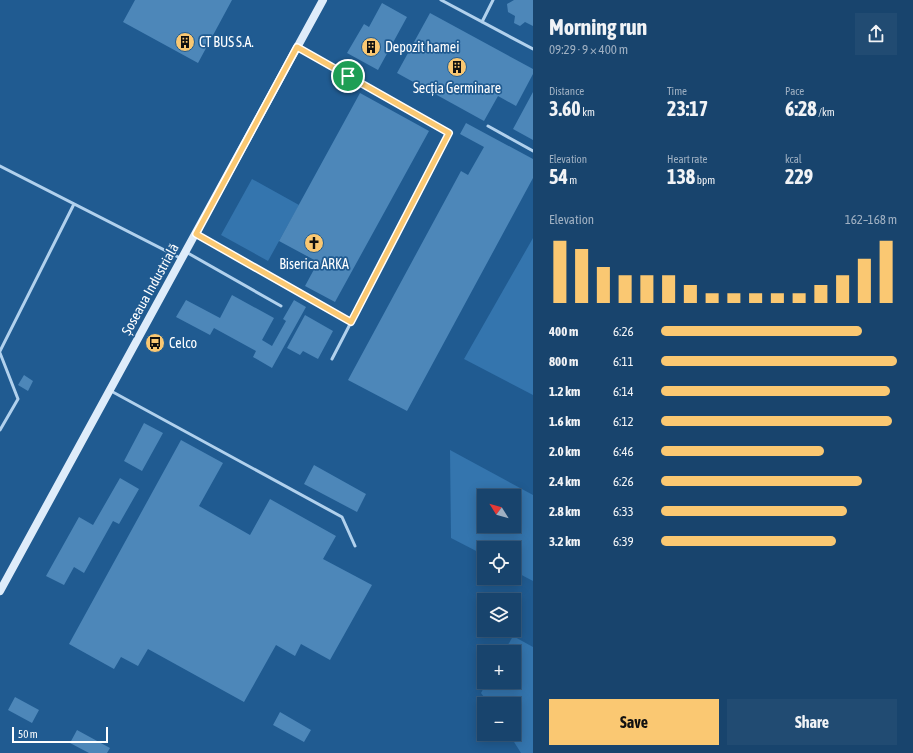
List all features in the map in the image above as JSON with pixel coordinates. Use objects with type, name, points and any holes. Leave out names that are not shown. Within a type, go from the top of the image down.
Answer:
[{"type":"street","name":"Șoseaua Industrială","points":[[0,591],[323,0]]},
{"type":"lane","points":[[441,0],[533,49]]},
{"type":"lane","points":[[482,22],[493,0]]},
{"type":"lane","points":[[297,47],[449,133],[332,359]]},
{"type":"lane","points":[[488,126],[533,151]]},
{"type":"lane","points":[[0,166],[74,204],[184,255],[281,306]]},
{"type":"lane","points":[[0,430],[18,399],[0,352],[74,204]]},
{"type":"lane","points":[[196,234],[351,322]]},
{"type":"lane","points":[[110,390],[342,517],[355,546]]},
{"type":"shaded area","points":[[252,179],[299,205],[268,261],[221,235]]},
{"type":"shaded area","points":[[533,238],[533,395],[464,359]]},
{"type":"shaded area","points":[[450,450],[533,495],[533,581],[521,575],[521,541],[477,541],[477,551],[451,538]]},
{"type":"shaded area","points":[[512,637],[515,637],[533,647],[533,753],[521,753],[513,741],[521,741],[521,697],[484,697],[481,693],[483,689],[521,689],[521,645],[508,645]]},
{"type":"building","name":"CT BUS S.A.","points":[[135,0],[232,0],[198,63],[123,22]]},
{"type":"building","points":[[514,0],[533,0],[533,26],[525,22],[520,26],[514,23],[515,16],[508,12],[507,4]]},
{"type":"building","name":"Depozit hamei","points":[[382,3],[407,17],[378,70],[347,53],[364,24],[369,27]]},
{"type":"building","name":"Secția Germinare","points":[[430,13],[533,69],[533,74],[516,106],[498,96],[484,121],[397,73]]},
{"type":"building","points":[[533,92],[533,140],[513,129]]},
{"type":"building","points":[[360,93],[429,131],[335,302],[305,286],[318,262],[279,241]]},
{"type":"building","points":[[466,123],[533,159],[533,178],[407,411],[348,380],[461,171],[468,175],[484,147],[460,134]]},
{"type":"building","points":[[232,295],[274,318],[262,340],[272,346],[286,321],[283,319],[294,300],[306,307],[272,368],[253,357],[256,351],[214,328],[210,335],[176,317],[186,300],[220,318]]},
{"type":"building","points":[[305,315],[333,331],[318,359],[303,351],[300,355],[287,348]]},
{"type":"building","points":[[24,375],[33,381],[28,391],[18,385]]},
{"type":"building","points":[[144,423],[163,433],[142,471],[124,461]]},
{"type":"building","points":[[181,440],[223,463],[199,506],[250,535],[270,499],[336,536],[323,559],[372,585],[330,660],[301,644],[295,656],[276,645],[244,702],[148,649],[138,666],[121,657],[114,669],[69,644]]},
{"type":"building","points":[[314,465],[366,494],[357,512],[304,484]]},
{"type":"building","points":[[120,478],[139,489],[119,524],[113,521],[84,573],[74,567],[64,585],[46,576],[79,517],[93,525]]},
{"type":"building","points":[[15,697],[39,710],[32,723],[8,710]]},
{"type":"building","points":[[280,712],[311,730],[304,742],[273,725]]},
{"type":"building","points":[[77,730],[110,748],[107,753],[89,753],[70,743]]},
{"type":"place","name":"CT BUS S.A.","points":[[185,42]]},
{"type":"place","name":"Depozit hamei","points":[[371,47]]},
{"type":"place","name":"Secția Germinare","points":[[457,67]]},
{"type":"place","name":"Biserica ARKA","points":[[314,243]]},
{"type":"place","name":"Celco","points":[[155,343]]},
{"type":"route","points":[[297,47],[348,76],[449,133],[351,322],[196,234],[297,47]]}]
